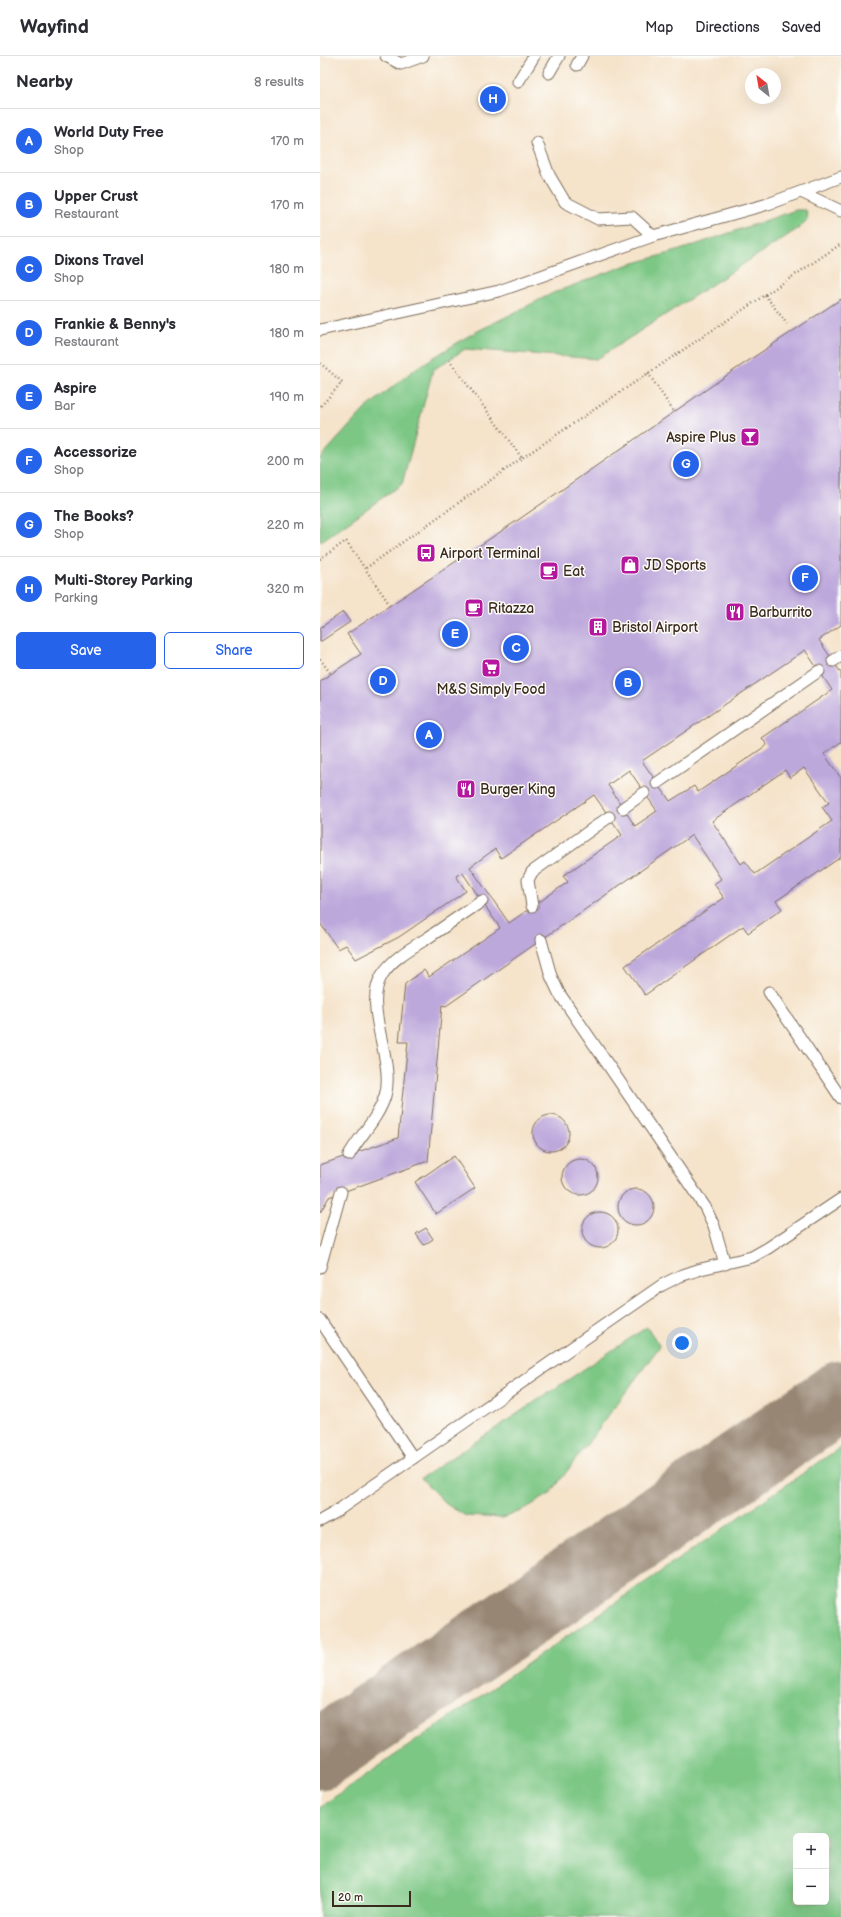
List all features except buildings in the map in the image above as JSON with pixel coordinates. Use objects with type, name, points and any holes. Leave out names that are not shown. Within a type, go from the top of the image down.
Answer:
[{"type":"lane","points":[[386,56],[401,64],[423,56]]},
{"type":"lane","points":[[518,82],[534,56]]},
{"type":"lane","points":[[549,73],[559,56]]},
{"type":"lane","points":[[537,143],[548,175],[565,202],[598,219],[632,217],[653,236]]},
{"type":"lane","points":[[320,330],[499,291],[653,236],[768,204],[841,177]]},
{"type":"lane","points":[[801,192],[841,211]]},
{"type":"lane","points":[[657,783],[819,671]]},
{"type":"lane","points":[[623,808],[644,793]]},
{"type":"lane","points":[[532,906],[528,880],[532,872],[609,817]]},
{"type":"lane","points":[[349,1155],[357,1141],[375,1119],[386,1095],[385,1060],[376,1012],[376,997],[381,976],[394,961],[482,901]]},
{"type":"lane","points":[[541,940],[551,976],[559,992],[705,1208],[714,1226],[725,1264]]},
{"type":"lane","points":[[769,992],[841,1098]]},
{"type":"lane","points":[[320,1267],[341,1192]]},
{"type":"lane","points":[[320,1521],[334,1513],[662,1285],[680,1276],[752,1257],[841,1199]]},
{"type":"lane","points":[[320,1320],[413,1458]]},
{"type":"path","points":[[366,568],[522,458],[841,244]]},
{"type":"path","points":[[765,295],[787,324]]},
{"type":"path","points":[[449,360],[522,458]]},
{"type":"path","points":[[320,364],[342,382],[320,407]]},
{"type":"path","points":[[648,373],[674,412]]},
{"type":"path","points":[[320,559],[346,541],[390,605]]},
{"type":"path","points":[[320,659],[331,674]]},
{"type":"green space","points":[[796,210],[806,210],[808,219],[799,228],[597,359],[465,349],[433,370],[402,484],[320,542],[320,458],[365,409],[415,369],[470,335],[553,293],[624,266],[677,251]]},
{"type":"green space","points":[[647,1327],[660,1346],[550,1494],[521,1511],[502,1518],[466,1516],[446,1504],[421,1478]]},
{"type":"green space","points":[[841,1447],[841,1917],[320,1917],[320,1808]]},
{"type":"taxiway","points":[[320,1754],[841,1396]]},
{"type":"place","name":"Multi-Storey Parking","points":[[493,99]]},
{"type":"place","name":"Aspire Plus","points":[[750,437]]},
{"type":"place","name":"The Books?","points":[[686,464]]},
{"type":"place","name":"Airport Terminal","points":[[426,553]]},
{"type":"place","name":"JD Sports","points":[[630,565]]},
{"type":"place","name":"Eat","points":[[549,571]]},
{"type":"place","name":"Accessorize","points":[[805,578]]},
{"type":"place","name":"Ritazza","points":[[474,608]]},
{"type":"place","name":"Barburrito","points":[[735,612]]},
{"type":"place","name":"Bristol Airport","points":[[598,627]]},
{"type":"place","name":"Aspire","points":[[455,634]]},
{"type":"place","name":"Dixons Travel","points":[[516,648]]},
{"type":"place","name":"M&S Simply Food","points":[[491,668]]},
{"type":"place","name":"Frankie & Benny's","points":[[383,681]]},
{"type":"place","name":"Upper Crust","points":[[628,683]]},
{"type":"place","name":"World Duty Free","points":[[429,735]]},
{"type":"place","name":"Burger King","points":[[466,789]]}]
